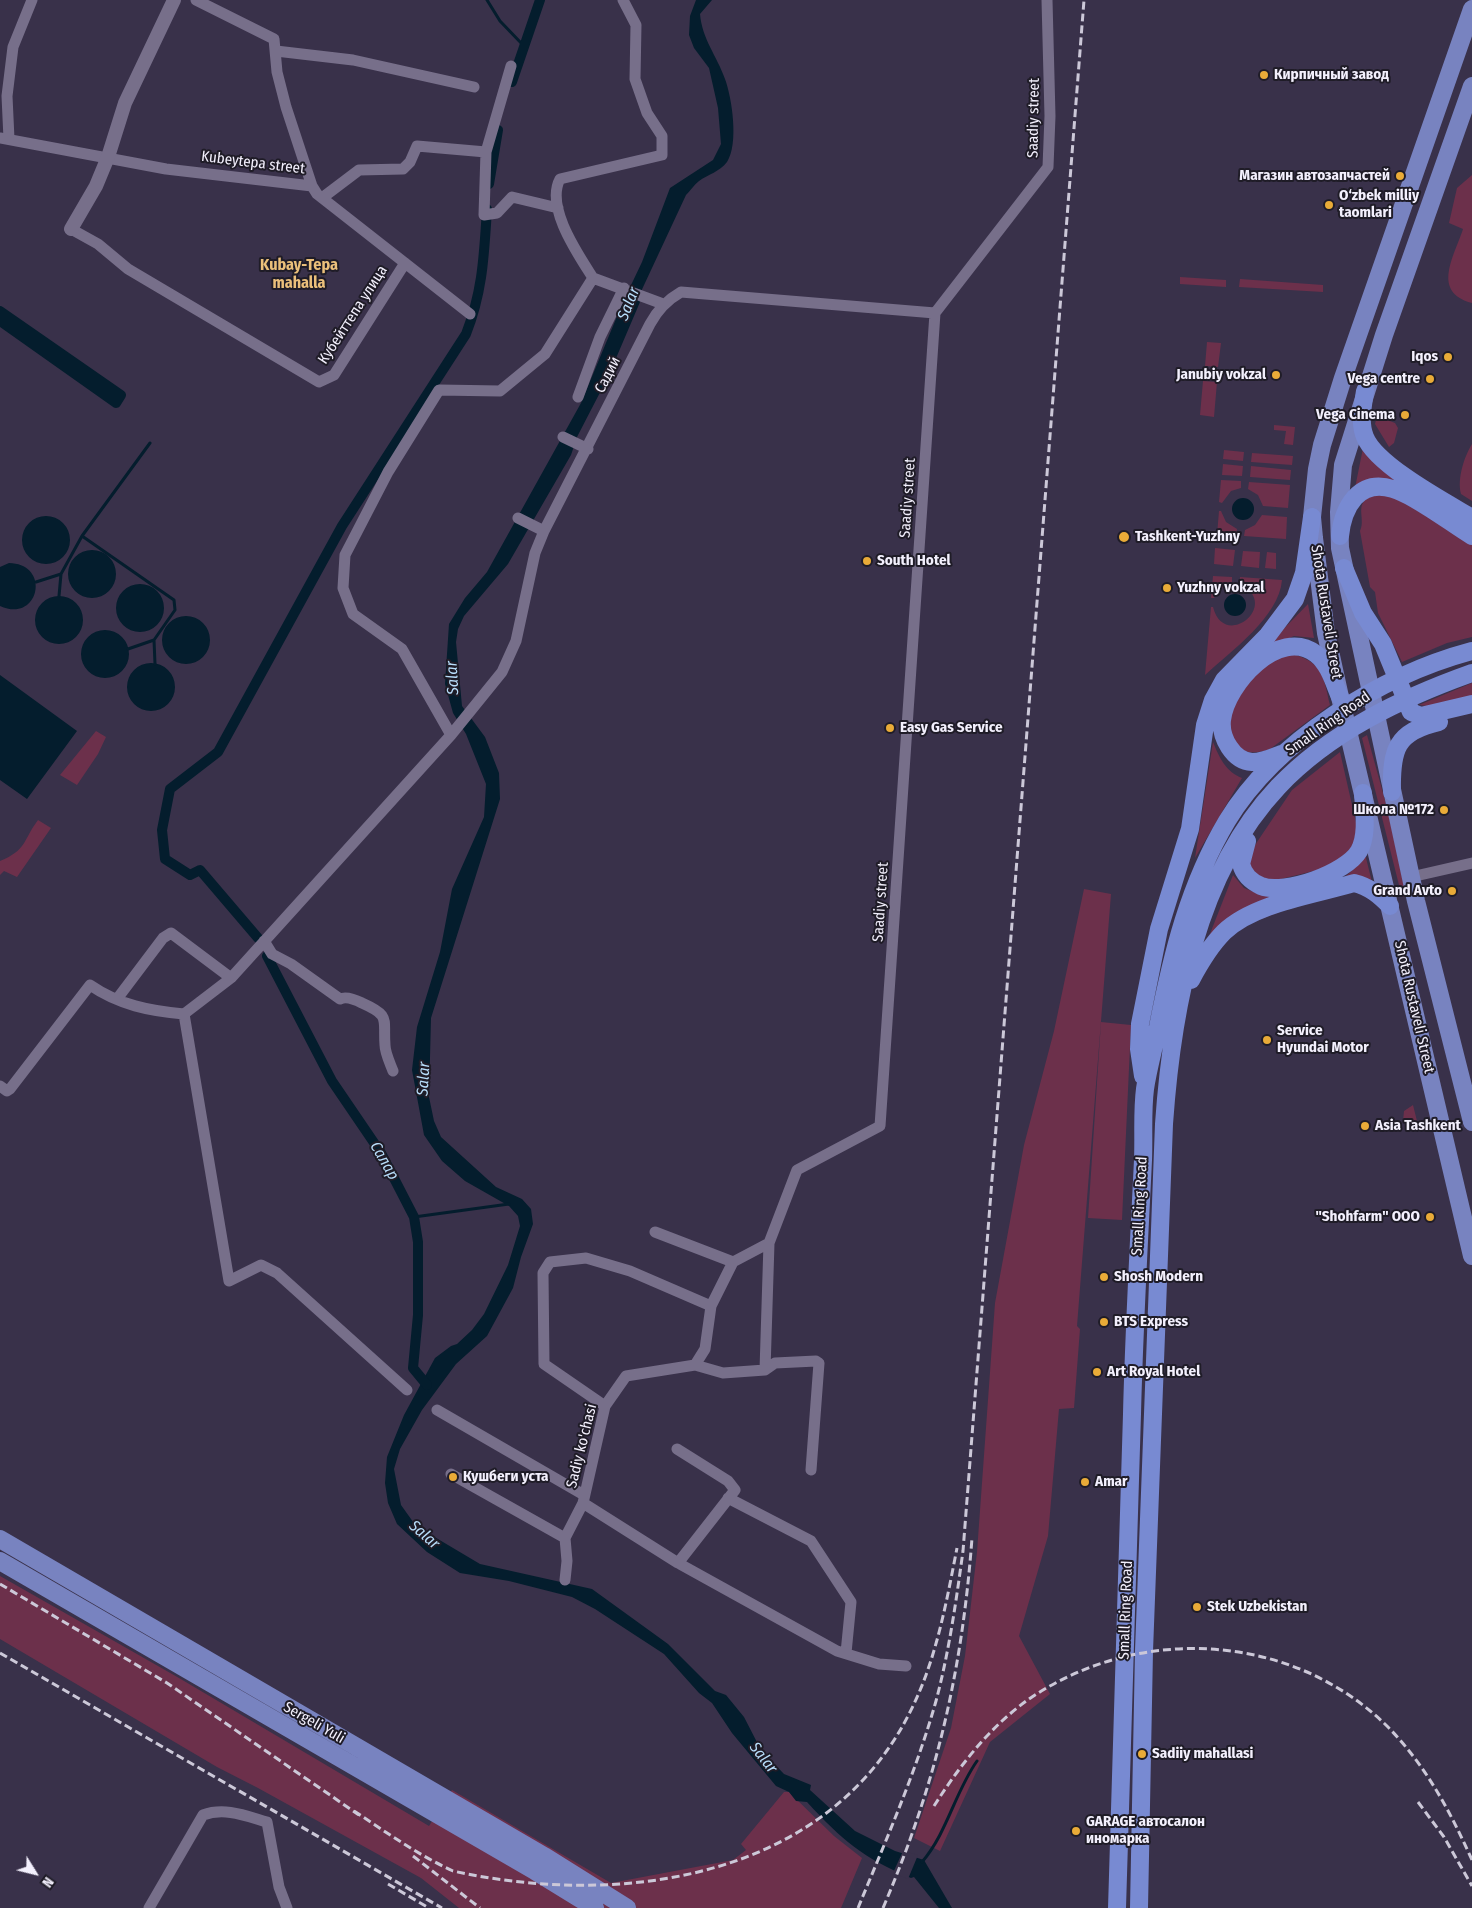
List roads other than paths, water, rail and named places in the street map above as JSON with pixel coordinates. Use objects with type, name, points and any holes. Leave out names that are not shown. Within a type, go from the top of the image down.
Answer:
[{"type":"highway","points":[[1365,391],[1362,417],[1364,435],[1368,444],[1394,468],[1472,518]]},
{"type":"highway","points":[[1340,536],[1343,513],[1350,502],[1367,490],[1384,487],[1400,491],[1472,536]]},
{"type":"highway","points":[[1145,1092],[1139,1049],[1140,1024],[1159,929],[1190,829],[1205,725],[1213,700],[1224,680],[1268,635],[1296,599],[1304,573],[1312,517]]},
{"type":"highway","points":[[1344,568],[1364,612],[1383,644],[1411,712],[1421,716],[1472,704]]},
{"type":"highway","points":[[1288,751],[1265,761],[1251,762],[1237,756],[1224,737],[1222,719],[1226,705],[1251,668],[1276,651],[1288,647],[1300,647],[1317,655],[1324,662],[1340,697]]},
{"type":"highway","name":"Small Ring Road","points":[[1117,1908],[1134,1336],[1145,1092],[1169,971],[1184,914],[1192,892],[1229,818],[1256,781],[1288,751],[1337,714],[1370,695],[1432,664],[1472,651]]},
{"type":"highway","name":"Small Ring Road","points":[[1139,1908],[1155,1337],[1166,1098],[1180,1000],[1194,943],[1209,897],[1242,836],[1264,804],[1300,768],[1340,736],[1375,715],[1404,700],[1472,673]]},
{"type":"highway","points":[[1392,792],[1392,761],[1402,739],[1420,726],[1472,714]]},
{"type":"highway","points":[[1264,804],[1248,840],[1241,864],[1247,877],[1254,882],[1262,886],[1275,888],[1324,876],[1340,870],[1350,862],[1362,843],[1364,821],[1363,793]]},
{"type":"highway","points":[[1180,1000],[1200,965],[1220,937],[1232,926],[1257,912],[1354,883],[1365,886],[1379,894],[1390,906]]},
{"type":"highway","points":[[1134,1336],[1155,1337]]},
{"type":"highway","points":[[1121,1776],[1142,1776]]},
{"type":"main road","name":"Shota Rustaveli Street","points":[[1472,9],[1360,327],[1322,445],[1312,517],[1326,633],[1472,1256]]},
{"type":"main road","name":"Shota Rustaveli Street","points":[[1472,86],[1465,100],[1365,391],[1343,464],[1340,536],[1344,568],[1411,877],[1472,1122]]},
{"type":"main road","name":"Sergeli Yuli","points":[[0,1539],[596,1908]]},
{"type":"main road","name":"Sergeli Yuli","points":[[0,1561],[544,1856],[627,1908]]},
{"type":"street","points":[[5,138],[7,96],[13,47],[32,0]]},
{"type":"street","points":[[71,229],[96,186],[108,158],[125,103],[174,0]]},
{"type":"street","points":[[196,0],[274,39],[277,72],[286,107],[312,186]]},
{"type":"street","points":[[623,0],[636,24],[636,80],[647,113],[662,136],[662,155],[560,179],[555,188],[558,208],[572,244],[593,278],[663,304]]},
{"type":"street","name":"Saadiy street","points":[[770,1243],[797,1170],[880,1126],[935,313],[1048,166],[1050,116],[1047,0]]},
{"type":"street","points":[[276,51],[353,60],[474,87]]},
{"type":"street","points":[[511,66],[486,152],[484,215],[497,213],[512,197],[558,208]]},
{"type":"street","name":"Kubeytepa street","points":[[5,138],[166,169],[312,186],[322,198],[470,314]]},
{"type":"street","points":[[322,198],[360,170],[403,169],[410,162],[417,146],[486,152]]},
{"type":"street","name":"Кубейттепа улица","points":[[71,229],[98,244],[128,269],[213,321],[269,352],[314,381],[324,381],[334,375],[405,263]]},
{"type":"street","points":[[455,731],[402,649],[353,614],[343,588],[345,555],[388,472],[439,390],[500,391],[545,354],[593,278]]},
{"type":"street","points":[[578,397],[600,337],[625,289]]},
{"type":"street","name":"Садий","points":[[184,1014],[231,978],[455,731],[502,672],[516,641],[535,553],[544,531],[588,449],[650,324],[663,304],[681,292],[935,313]]},
{"type":"street","points":[[563,437],[588,449]]},
{"type":"street","points":[[518,518],[544,531]]},
{"type":"street","points":[[1411,877],[1472,863]]},
{"type":"street","points":[[117,999],[162,938],[171,933],[231,978]]},
{"type":"street","points":[[264,941],[272,954],[290,964],[340,999],[344,997],[360,1002],[380,1012],[386,1022],[385,1046],[393,1071]]},
{"type":"street","points":[[0,1086],[7,1091],[10,1089],[90,985],[144,1010],[184,1014],[229,1281],[261,1266],[277,1273],[407,1390]]},
{"type":"street","points":[[655,1232],[733,1262]]},
{"type":"street","points":[[765,1370],[770,1243],[733,1262],[711,1306],[705,1349],[695,1365],[723,1373],[765,1370],[776,1363],[816,1361],[819,1363],[811,1470]]},
{"type":"street","points":[[606,1406],[544,1364],[543,1273],[550,1262],[586,1258],[630,1271],[711,1306]]},
{"type":"street","name":"Sadiy ko'chasi","points":[[565,1538],[584,1499],[606,1406],[626,1376],[695,1365]]},
{"type":"street","points":[[436,1410],[584,1499]]},
{"type":"street","points":[[677,1449],[728,1481],[735,1490],[678,1563]]},
{"type":"street","points":[[452,1474],[565,1538],[567,1561],[565,1580]]},
{"type":"street","points":[[728,1498],[810,1541],[852,1602],[846,1653]]},
{"type":"street","name":"Sadiy ko'chasi","points":[[584,1499],[678,1563],[837,1651],[879,1664],[906,1666]]},
{"type":"street","points":[[149,1908],[204,1815],[214,1811],[234,1812],[267,1822],[279,1887],[286,1908]]},
{"type":"water","name":"Salar","points":[[696,0],[712,0],[700,14],[701,23],[728,87],[733,121],[731,154],[724,165],[699,181],[686,195],[638,298],[640,302],[608,377],[577,437],[571,455],[508,564],[464,616],[458,629],[456,642],[462,706],[485,737],[499,773],[500,799],[431,1018],[429,1097],[434,1121],[441,1137],[496,1187],[522,1199],[531,1209],[533,1224],[521,1257],[513,1288],[487,1336],[456,1364],[422,1410],[400,1449],[394,1469],[401,1505],[416,1526],[480,1564],[592,1589],[668,1644],[715,1691],[726,1695],[744,1717],[761,1750],[784,1774],[811,1785],[810,1790],[855,1831],[895,1851],[924,1860],[952,1908],[939,1908],[914,1877],[911,1878],[894,1871],[866,1855],[831,1827],[807,1802],[796,1801],[789,1792],[776,1786],[732,1733],[712,1703],[699,1693],[664,1654],[595,1609],[572,1597],[509,1581],[460,1573],[427,1552],[397,1524],[388,1503],[385,1483],[387,1457],[404,1415],[435,1358],[451,1346],[457,1344],[472,1330],[484,1314],[508,1265],[520,1226],[518,1216],[509,1206],[465,1181],[442,1161],[424,1135],[412,1070],[417,1027],[440,952],[452,889],[484,817],[486,784],[466,734],[453,713],[445,684],[449,624],[465,598],[487,572],[581,403],[623,302],[642,262],[670,188],[713,160],[721,144],[718,108],[709,68],[694,48],[689,35],[690,16]]},
{"type":"water","points":[[1239,498],[1247,498],[1254,505],[1254,513],[1247,520],[1239,520],[1232,513],[1232,505]]},
{"type":"water","points":[[46,516],[55,518],[63,523],[68,531],[70,540],[68,549],[63,557],[55,562],[46,564],[37,562],[29,557],[24,549],[22,540],[24,531],[29,523],[37,518]]},
{"type":"water","points":[[92,550],[101,552],[109,557],[114,565],[116,574],[114,583],[109,591],[101,596],[92,598],[83,596],[75,591],[70,583],[68,574],[70,565],[75,557],[83,552]]},
{"type":"water","points":[[9,563],[23,566],[31,573],[35,582],[35,592],[31,601],[24,607],[13,609],[0,606],[0,567]]},
{"type":"water","points":[[140,584],[149,586],[157,591],[162,599],[164,608],[162,617],[157,625],[149,630],[140,632],[131,630],[123,625],[118,617],[116,608],[118,599],[123,591],[131,586]]},
{"type":"water","points":[[1231,594],[1239,594],[1246,601],[1246,609],[1239,616],[1231,616],[1224,609],[1224,601]]},
{"type":"water","points":[[59,596],[68,598],[76,603],[81,611],[83,620],[81,629],[76,637],[68,642],[59,644],[50,642],[42,637],[37,629],[35,620],[37,611],[42,603],[50,598]]},
{"type":"water","points":[[186,616],[195,618],[203,623],[208,631],[210,640],[208,649],[203,657],[195,662],[186,664],[177,662],[169,657],[164,649],[162,640],[164,631],[169,623],[177,618]]},
{"type":"water","points":[[105,630],[114,632],[122,637],[127,645],[129,654],[127,663],[122,671],[114,676],[105,678],[96,676],[88,671],[83,663],[81,654],[83,645],[88,637],[96,632]]},
{"type":"water","points":[[151,663],[160,665],[168,670],[173,678],[175,687],[173,696],[168,704],[160,709],[151,711],[142,709],[134,704],[129,696],[127,687],[129,678],[134,670],[142,665]]},
{"type":"water","points":[[0,675],[77,731],[27,799],[0,780]]},
{"type":"waterway","points":[[487,0],[500,21],[523,45]]},
{"type":"waterway","name":"Salar","points":[[512,82],[540,0]]},
{"type":"waterway","name":"Salar","points":[[489,184],[498,130]]},
{"type":"waterway","name":"Salar","points":[[258,938],[200,870],[190,875],[165,859],[162,830],[170,789],[218,752],[342,526],[466,334],[472,318],[479,287],[484,257],[487,209]]},
{"type":"waterway","points":[[0,311],[121,395],[116,403],[0,321]]},
{"type":"waterway","points":[[59,596],[61,574],[82,536],[150,443]]},
{"type":"waterway","points":[[82,536],[174,600],[175,610],[154,640],[155,664]]},
{"type":"waterway","points":[[36,582],[61,574]]},
{"type":"waterway","points":[[128,649],[154,640]]},
{"type":"waterway","name":"Салар","points":[[267,956],[332,1081],[381,1153],[414,1217],[418,1242],[418,1315],[413,1368],[427,1385]]},
{"type":"waterway","points":[[414,1217],[509,1204]]},
{"type":"waterway","points":[[922,1862],[931,1851],[969,1773],[977,1761]]},
{"type":"railway","points":[[858,1908],[910,1780],[936,1701],[955,1608],[963,1551],[1084,0]]},
{"type":"railway","points":[[883,1908],[918,1817],[944,1727],[961,1635],[972,1538]]},
{"type":"railway","points":[[354,1811],[415,1851],[453,1871],[517,1882],[583,1885],[649,1881],[712,1868],[772,1846],[826,1813],[872,1770],[909,1714],[933,1653],[957,1548]]},
{"type":"railway","points":[[0,1584],[167,1683],[359,1815]]},
{"type":"railway","points":[[934,1806],[978,1746],[1003,1720],[1032,1697],[1075,1673],[1121,1658],[1168,1650],[1216,1649],[1263,1657],[1308,1672],[1350,1696],[1388,1727],[1414,1757],[1436,1790],[1472,1860]]},
{"type":"railway","points":[[0,1653],[442,1908]]},
{"type":"railway","points":[[1418,1802],[1444,1837],[1472,1886]]},
{"type":"railway","points":[[413,1856],[480,1908]]},
{"type":"railway","points":[[388,1884],[429,1908]]},
{"type":"place","name":"Кирпичный завод","points":[[1264,75]]},
{"type":"place","name":"Магазин автозапчастей","points":[[1400,176]]},
{"type":"place","name":"O‘zbek milliy taomlari","points":[[1329,205]]},
{"type":"place","name":"Iqos","points":[[1448,357]]},
{"type":"place","name":"Janubiy vokzal","points":[[1276,375]]},
{"type":"place","name":"Vega centre","points":[[1430,379]]},
{"type":"place","name":"Vega Cinema","points":[[1405,415]]},
{"type":"place","name":"Tashkent-Yuzhny","points":[[1124,537]]},
{"type":"place","name":"South Hotel","points":[[867,561]]},
{"type":"place","name":"Yuzhny vokzal","points":[[1167,588]]},
{"type":"place","name":"Easy Gas Service","points":[[890,728]]},
{"type":"place","name":"Школа №172","points":[[1444,810]]},
{"type":"place","name":"Grand Avto","points":[[1452,891]]},
{"type":"place","name":"Service Hyundai Motor","points":[[1267,1040]]},
{"type":"place","name":"Asia Tashkent","points":[[1365,1126]]},
{"type":"place","name":"\"Shohfarm\" OOO","points":[[1430,1217]]},
{"type":"place","name":"Shosh Modern","points":[[1104,1277]]},
{"type":"place","name":"BTS Express","points":[[1104,1322]]},
{"type":"place","name":"Art Royal Hotel","points":[[1097,1372]]},
{"type":"place","name":"Кушбеги уста","points":[[453,1477]]},
{"type":"place","name":"Amar","points":[[1085,1482]]},
{"type":"place","name":"Stek Uzbekistan","points":[[1197,1607]]},
{"type":"place","name":"Sadiiy mahallasi","points":[[1142,1754]]},
{"type":"place","name":"GARAGE автосалон иномарка","points":[[1076,1831]]},
{"type":"district","name":"Kubay-Tepa mahalla","points":[[299,275]]}]
